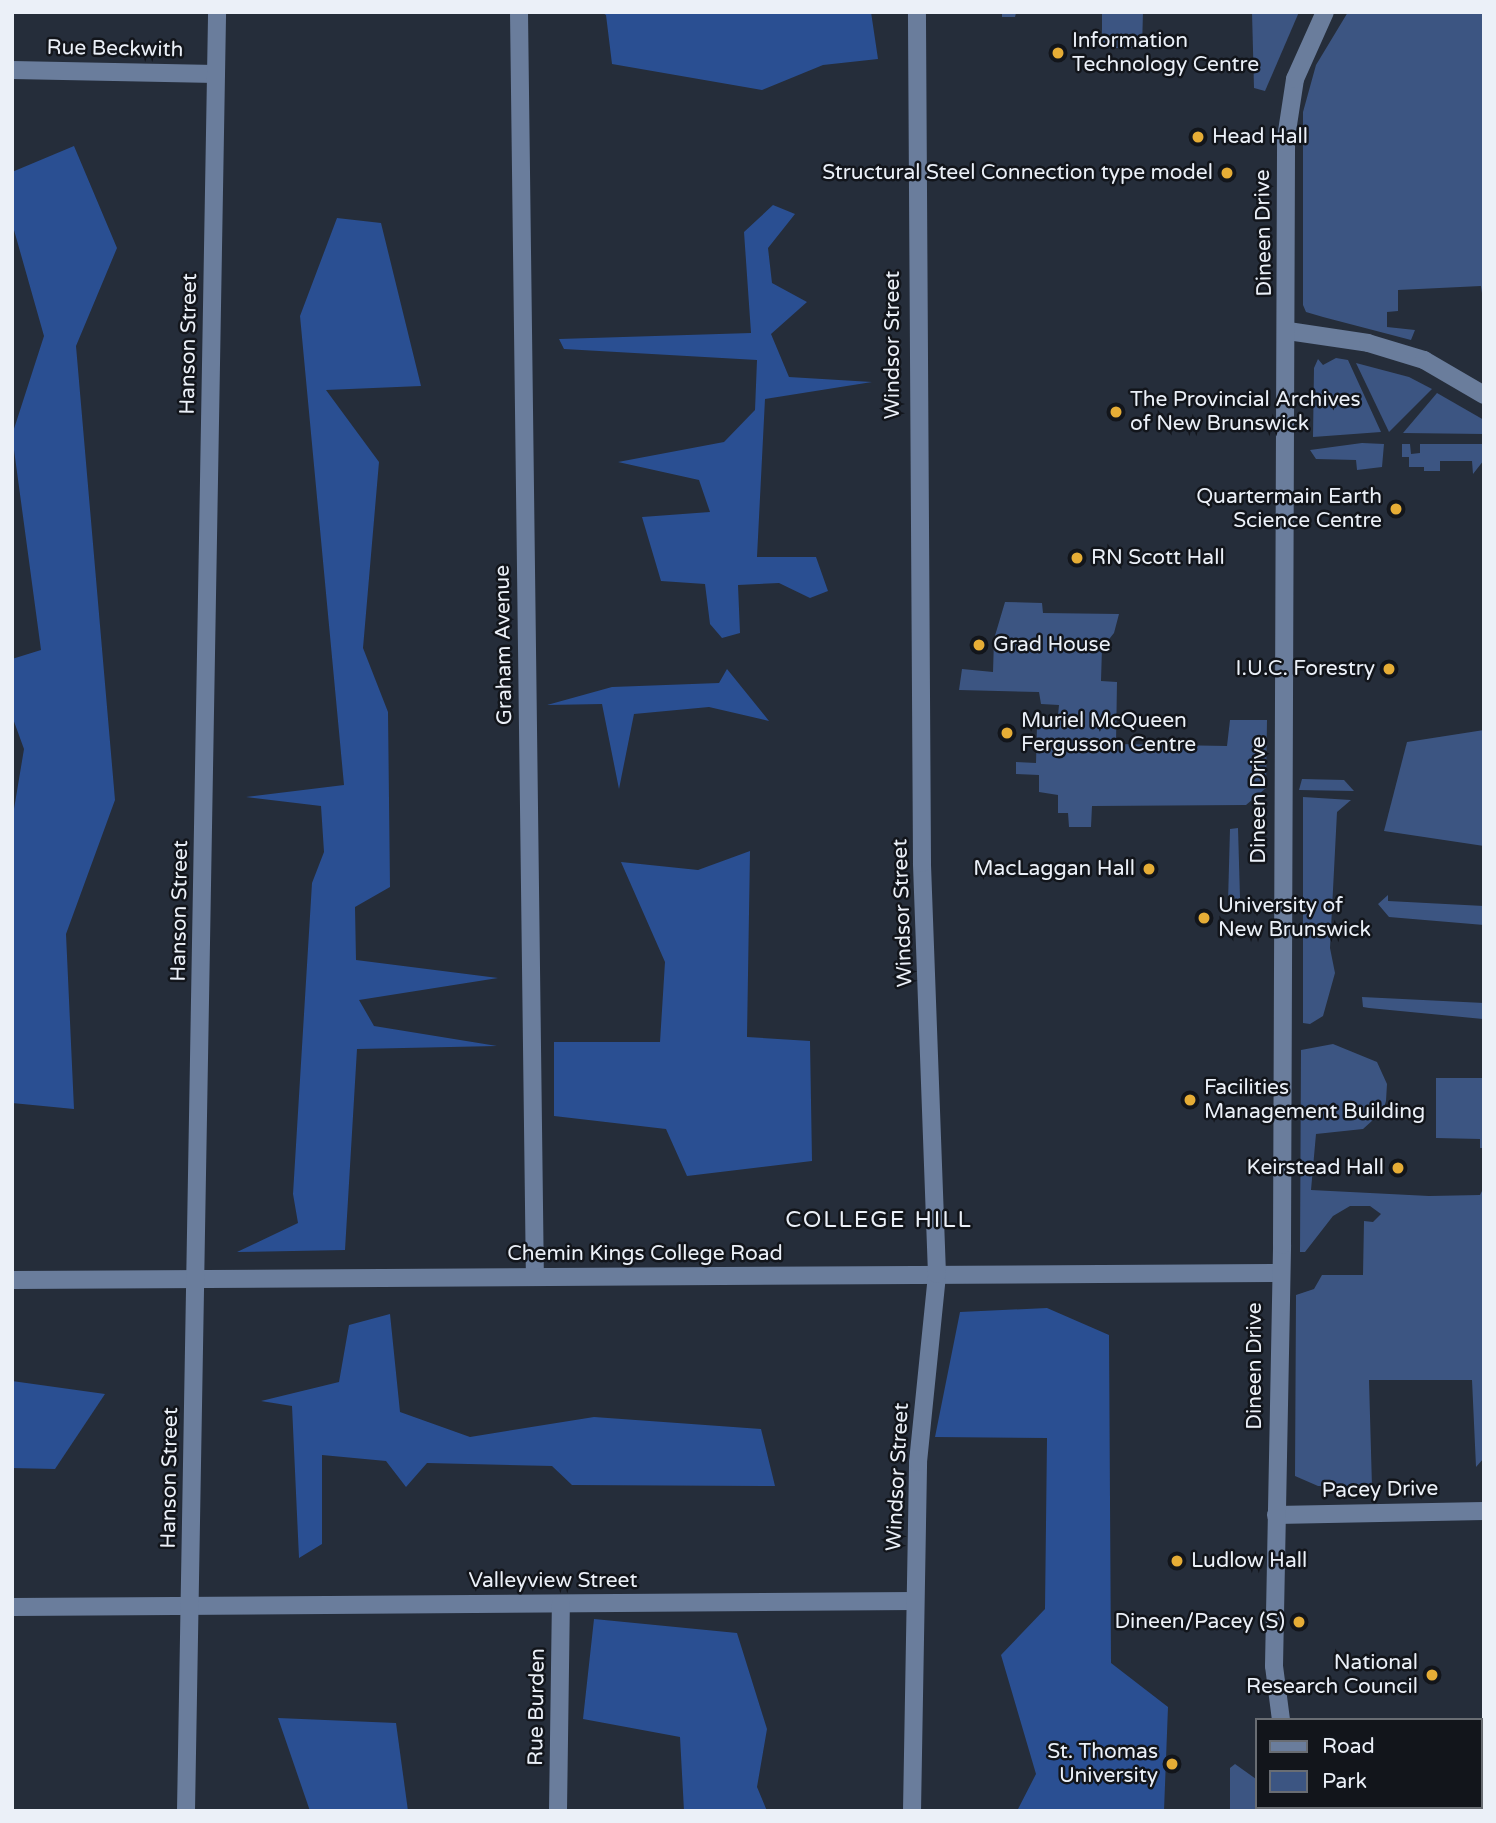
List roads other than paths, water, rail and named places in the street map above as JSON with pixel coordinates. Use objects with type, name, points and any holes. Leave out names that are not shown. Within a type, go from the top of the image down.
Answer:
[{"type":"street","name":"Hanson Street","points":[[186,1811],[217,12]]},
{"type":"street","name":"Graham Avenue","points":[[519,12],[535,1277]]},
{"type":"street","name":"Windsor Street","points":[[912,1811],[919,1462],[937,1274],[922,863],[917,12]]},
{"type":"street","name":"Dineen Drive","points":[[1282,1718],[1273,1666],[1278,1273],[1282,1245],[1282,605],[1288,331],[1285,202],[1289,104],[1305,53],[1325,12]]},
{"type":"street","name":"Rue Beckwith","points":[[12,70],[216,74]]},
{"type":"street","points":[[1288,331],[1368,342],[1424,360],[1484,396]]},
{"type":"street","name":"Chemin Kings College Road","points":[[12,1280],[1278,1273]]},
{"type":"street","name":"Pacey Drive","points":[[1276,1515],[1484,1511]]},
{"type":"street","name":"Valleyview Street","points":[[12,1607],[915,1601]]},
{"type":"street","name":"Rue Burden","points":[[558,1811],[561,1604]]},
{"type":"place","name":"Information Technology Centre","points":[[1058,53]]},
{"type":"place","name":"Head Hall","points":[[1198,137]]},
{"type":"place","name":"Structural Steel Connection type model","points":[[1227,173]]},
{"type":"place","name":"The Provincial Archives of New Brunswick","points":[[1116,412]]},
{"type":"place","name":"Quartermain Earth Science Centre","points":[[1396,509]]},
{"type":"place","name":"RN Scott Hall","points":[[1077,558]]},
{"type":"place","name":"Grad House","points":[[979,645]]},
{"type":"place","name":"I.U.C. Forestry","points":[[1389,669]]},
{"type":"place","name":"Muriel McQueen Fergusson Centre","points":[[1007,733]]},
{"type":"place","name":"MacLaggan Hall","points":[[1149,869]]},
{"type":"place","name":"University of New Brunswick","points":[[1204,918]]},
{"type":"place","name":"Facilities Management Building","points":[[1190,1100]]},
{"type":"place","name":"Keirstead Hall","points":[[1398,1168]]},
{"type":"place","name":"Ludlow Hall","points":[[1177,1561]]},
{"type":"place","name":"Dineen/Pacey (S)","points":[[1299,1622]]},
{"type":"place","name":"National Research Council","points":[[1432,1675]]},
{"type":"place","name":"St. Thomas University","points":[[1172,1764]]},
{"type":"district","name":"COLLEGE HILL","points":[[879,1220]]}]
